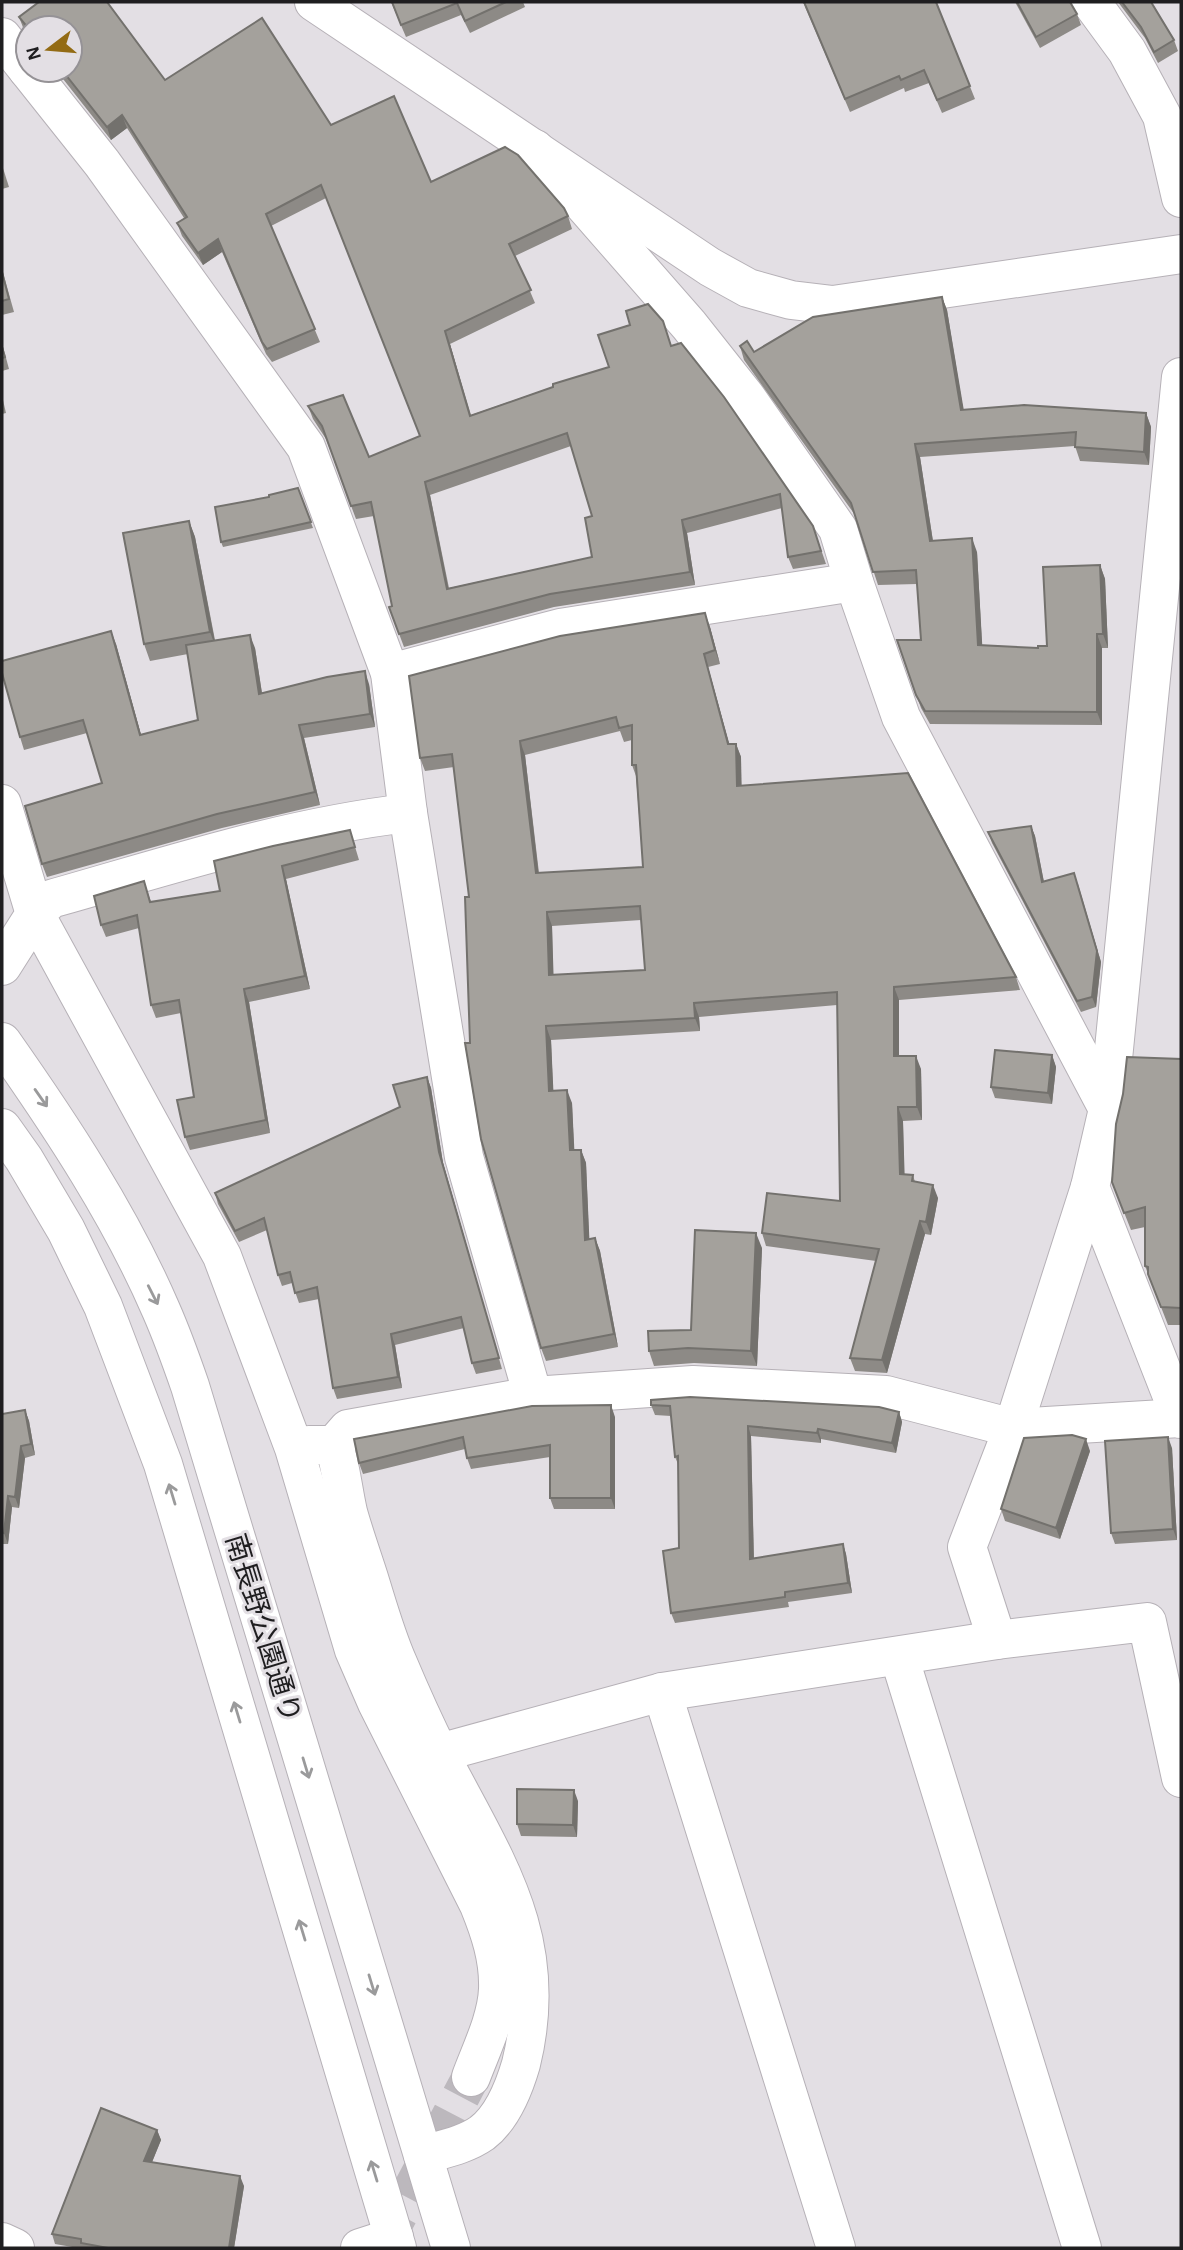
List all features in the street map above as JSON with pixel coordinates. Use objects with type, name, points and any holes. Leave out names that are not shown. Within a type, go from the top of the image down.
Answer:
[{"type":"street","points":[[314,2],[710,267],[748,288],[791,300],[833,305],[1181,254]]},
{"type":"street","points":[[1091,2],[1127,51],[1163,117],[1181,198]]},
{"type":"street","points":[[2,37],[14,52]]},
{"type":"street","points":[[39,84],[102,163],[306,446],[390,673],[408,813],[464,1157],[533,1396]]},
{"type":"street","points":[[535,149],[680,314],[746,397],[838,529],[901,717],[1108,1109]]},
{"type":"street","points":[[997,1640],[967,1548],[1013,1428],[1090,1187],[1108,1109],[1181,377]]},
{"type":"street","points":[[390,673],[560,628],[854,582]]},
{"type":"street","points":[[2,804],[35,914],[222,1256],[294,1448],[354,1650],[377,1703],[479,1905],[492,1937],[498,1991],[471,2077]]},
{"type":"street","points":[[2,966],[35,914],[51,899],[215,852],[356,819],[408,813]]},
{"type":"street","name":"南長野公園通り","points":[[2,1042],[62,1128],[112,1214],[161,1309],[190,1385],[451,2248]]},
{"type":"street","name":"南長野公園通り","points":[[2,1128],[24,1159],[66,1230],[103,1306],[163,1464],[383,2244]]},
{"type":"street","points":[[334,1445],[348,1429],[533,1396],[693,1385],[886,1395],[1013,1428],[1181,1419],[1090,1187]]},
{"type":"street","points":[[294,1448],[314,1444],[334,1445]]},
{"type":"street","points":[[334,1445],[348,1512],[397,1662],[439,1753],[485,1838],[510,1893],[523,1930],[528,1965],[530,1998],[526,2041],[519,2072],[508,2100],[498,2117],[484,2131],[470,2140],[423,2155]]},
{"type":"street","points":[[439,1753],[662,1692],[997,1640],[1147,1622],[1181,1778]]},
{"type":"street","points":[[899,1656],[1082,2248]]},
{"type":"street","points":[[662,1692],[835,2248]]},
{"type":"street","points":[[2,2242],[15,2248]]},
{"type":"building","points":[[39,2],[107,2],[165,80],[262,18],[331,125],[394,96],[431,182],[505,147],[518,155],[568,216],[509,244],[531,290],[445,331],[470,416],[553,387],[553,384],[609,367],[598,335],[630,325],[626,311],[648,304],[663,321],[671,346],[681,343],[724,397],[813,526],[821,551],[788,557],[780,494],[682,520],[690,572],[550,594],[399,634],[389,607],[392,606],[371,502],[351,506],[322,426],[308,406],[343,395],[369,457],[420,436],[321,185],[266,214],[315,329],[267,349],[218,239],[198,253],[177,223],[187,217],[122,115],[107,127],[73,84],[84,84],[84,14],[23,14]],"holes":[[[567,433],[592,516],[585,518],[592,557],[447,589],[425,482]]]},
{"type":"building","points":[[392,2],[506,2],[465,21],[457,3],[401,25]]},
{"type":"building","points":[[804,2],[936,2],[970,86],[937,100],[924,70],[901,80],[899,76],[845,99]]},
{"type":"building","points":[[1017,2],[1070,2],[1077,14],[1036,37]]},
{"type":"building","points":[[1122,2],[1151,2],[1174,40],[1154,52],[1141,27]]},
{"type":"building","points":[[2,272],[9,299],[2,301]]},
{"type":"building","points":[[942,297],[961,410],[1024,405],[1146,413],[1144,452],[1075,447],[1076,432],[915,444],[930,541],[972,538],[978,645],[1038,648],[1047,646],[1043,567],[1100,565],[1103,634],[1097,634],[1097,712],[925,711],[916,695],[897,640],[921,640],[916,570],[873,572],[851,503],[740,346],[747,341],[754,352],[813,317]]},
{"type":"building","points":[[298,488],[311,522],[221,542],[215,507],[269,497]]},
{"type":"building","points":[[189,521],[210,632],[144,644],[123,533]]},
{"type":"building","points":[[705,613],[715,650],[704,654],[728,744],[736,744],[737,786],[908,773],[1016,977],[894,987],[894,1056],[916,1056],[917,1107],[898,1107],[900,1174],[913,1175],[912,1181],[933,1185],[926,1222],[920,1221],[882,1360],[850,1358],[879,1249],[762,1233],[767,1193],[840,1201],[837,992],[694,1003],[695,1018],[546,1026],[549,1091],[567,1090],[570,1150],[581,1150],[585,1240],[595,1238],[614,1334],[541,1348],[481,1139],[465,1043],[470,1043],[465,897],[469,897],[452,754],[420,758],[409,676],[560,636]],"holes":[[[616,717],[619,728],[632,725],[632,765],[636,765],[643,867],[536,873],[520,741]],[[640,906],[645,970],[549,975],[547,912]]]},
{"type":"building","points":[[111,631],[140,735],[198,720],[186,645],[250,635],[259,694],[327,677],[365,671],[370,714],[299,725],[315,792],[217,814],[42,864],[25,806],[102,783],[83,720],[20,737],[2,673],[2,661]]},
{"type":"building","points":[[1031,826],[1042,882],[1074,873],[1097,951],[1092,997],[1077,1001],[988,832]]},
{"type":"building","points":[[350,830],[355,847],[282,866],[305,976],[244,989],[266,1120],[185,1137],[177,1100],[194,1097],[179,1000],[151,1005],[137,915],[101,925],[94,896],[144,881],[150,902],[220,891],[214,861]]},
{"type":"building","points":[[995,1050],[1052,1055],[1048,1093],[991,1087]]},
{"type":"building","points":[[1127,1057],[1181,1059],[1181,1308],[1161,1307],[1148,1274],[1148,1267],[1145,1266],[1145,1207],[1124,1213],[1112,1182],[1116,1124]]},
{"type":"building","points":[[427,1077],[439,1152],[499,1358],[472,1363],[461,1317],[391,1334],[398,1377],[333,1388],[317,1287],[295,1293],[290,1272],[278,1275],[264,1218],[235,1231],[215,1193],[400,1107],[393,1085]]},
{"type":"building","points":[[695,1230],[756,1233],[751,1351],[688,1348],[649,1351],[648,1331],[691,1330]]},
{"type":"building","points":[[690,1397],[879,1407],[899,1412],[892,1443],[818,1429],[817,1433],[748,1426],[750,1559],[843,1544],[848,1583],[785,1592],[785,1597],[671,1613],[663,1551],[679,1548],[678,1456],[675,1457],[670,1406],[651,1405],[651,1400]]},
{"type":"building","points":[[611,1405],[611,1498],[550,1498],[550,1445],[467,1458],[463,1437],[359,1463],[354,1439],[532,1406]]},
{"type":"building","points":[[25,1410],[31,1444],[21,1446],[15,1497],[8,1496],[2,1533],[2,1414]]},
{"type":"building","points":[[1072,1435],[1086,1439],[1056,1528],[1001,1509],[1024,1438]]},
{"type":"building","points":[[1168,1437],[1173,1529],[1111,1533],[1105,1441]]},
{"type":"building","points":[[517,1789],[574,1790],[573,1825],[517,1824]]},
{"type":"building","points":[[101,2108],[157,2130],[144,2161],[240,2176],[229,2248],[108,2248],[81,2243],[81,2239],[52,2234]]},
{"type":"tunnel","points":[[381,2248],[471,2077]]}]
